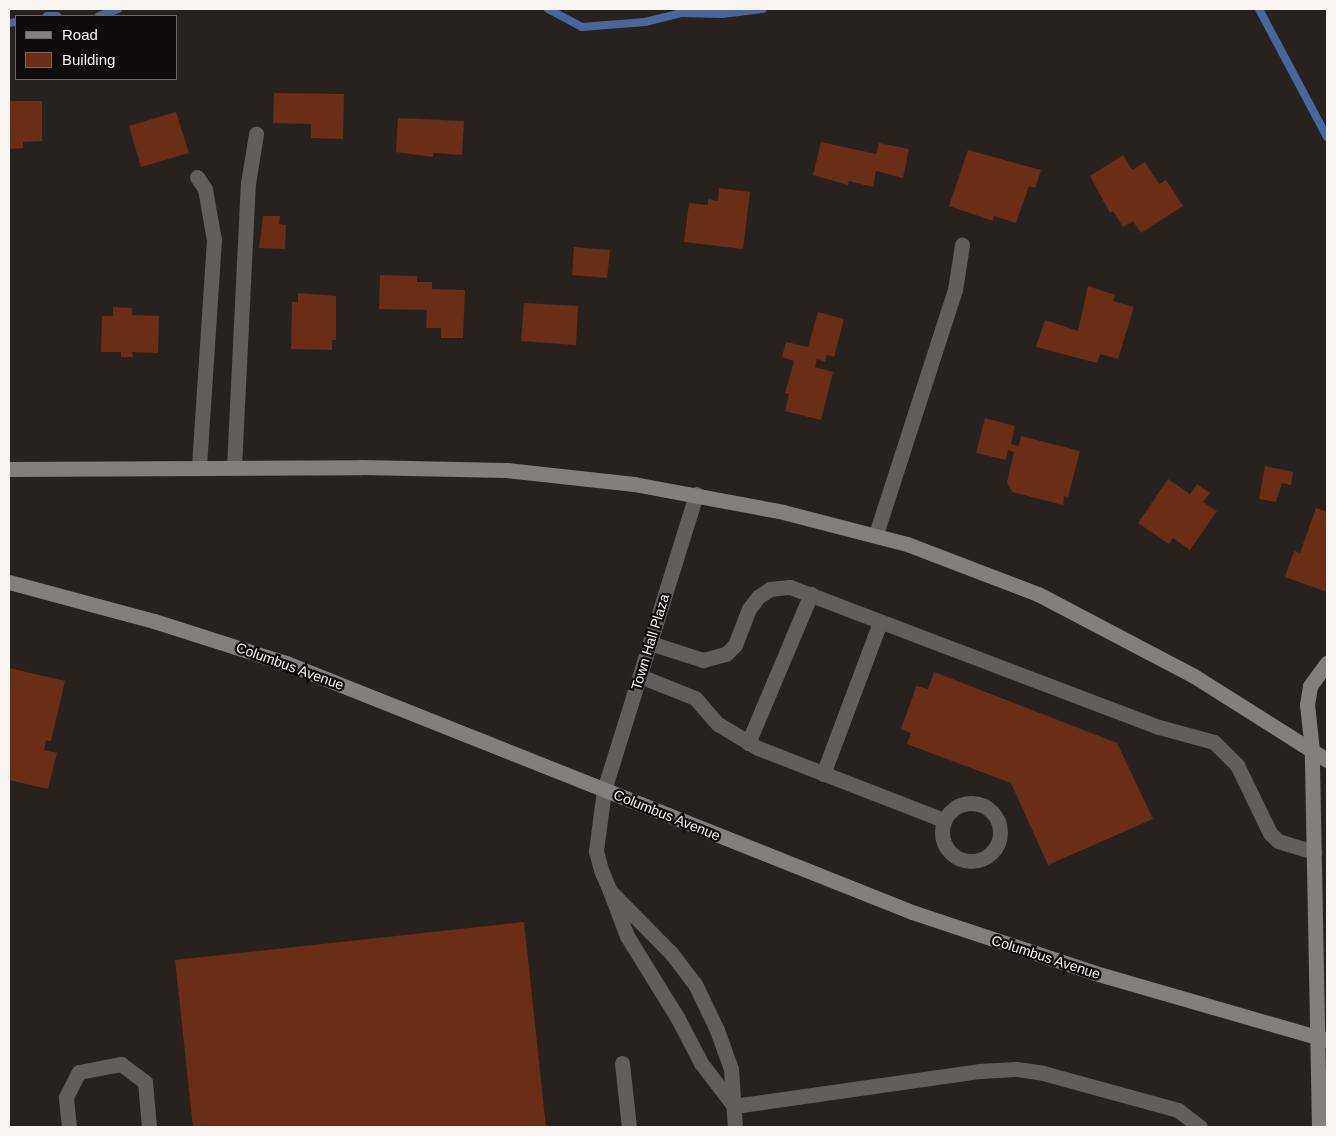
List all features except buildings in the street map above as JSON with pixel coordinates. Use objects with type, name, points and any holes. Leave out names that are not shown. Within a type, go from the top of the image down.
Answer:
[{"type":"street","points":[[234,467],[247,192],[256,134]]},
{"type":"street","points":[[197,177],[205,189],[214,240],[199,467]]},
{"type":"street","points":[[876,534],[955,290],[962,245]]},
{"type":"street","points":[[9,469],[234,467],[506,470],[594,478],[696,494],[876,534],[989,573],[1077,613],[1194,676],[1327,760]]},
{"type":"street","name":"Town Hall Plaza","points":[[696,494],[604,790],[596,851],[626,936],[677,1017],[701,1063],[734,1106]]},
{"type":"street","name":"Columbus Avenue","points":[[9,582],[154,621],[286,663],[912,912],[1095,973],[1323,1039]]},
{"type":"street","points":[[650,643],[703,660],[716,658],[726,654],[735,645],[749,609],[758,597],[781,586],[811,594],[880,622],[1160,726],[1214,742],[1237,765],[1270,833],[1278,841],[1314,852]]},
{"type":"street","points":[[748,743],[811,594]]},
{"type":"street","points":[[823,774],[880,622]]},
{"type":"street","points":[[1319,1127],[1323,1039],[1314,852],[1312,750],[1307,705],[1310,686],[1327,664]]},
{"type":"street","points":[[640,676],[695,698],[718,724],[748,743],[944,820]]},
{"type":"street","points":[[610,890],[672,954],[695,984],[717,1030],[731,1069],[735,1127]]},
{"type":"street","points":[[622,1063],[629,1127]]},
{"type":"street","points":[[69,1127],[66,1096],[79,1072],[122,1064],[145,1082],[149,1127]]},
{"type":"street","points":[[734,1106],[979,1071],[1016,1069],[1043,1073],[1178,1110],[1200,1127]]},
{"type":"waterway","points":[[102,15],[118,9]]},
{"type":"waterway","points":[[548,9],[582,27],[645,22],[680,13],[722,14],[763,9]]},
{"type":"waterway","points":[[1259,9],[1327,137]]},
{"type":"waterway","points":[[9,23],[15,22]]}]
